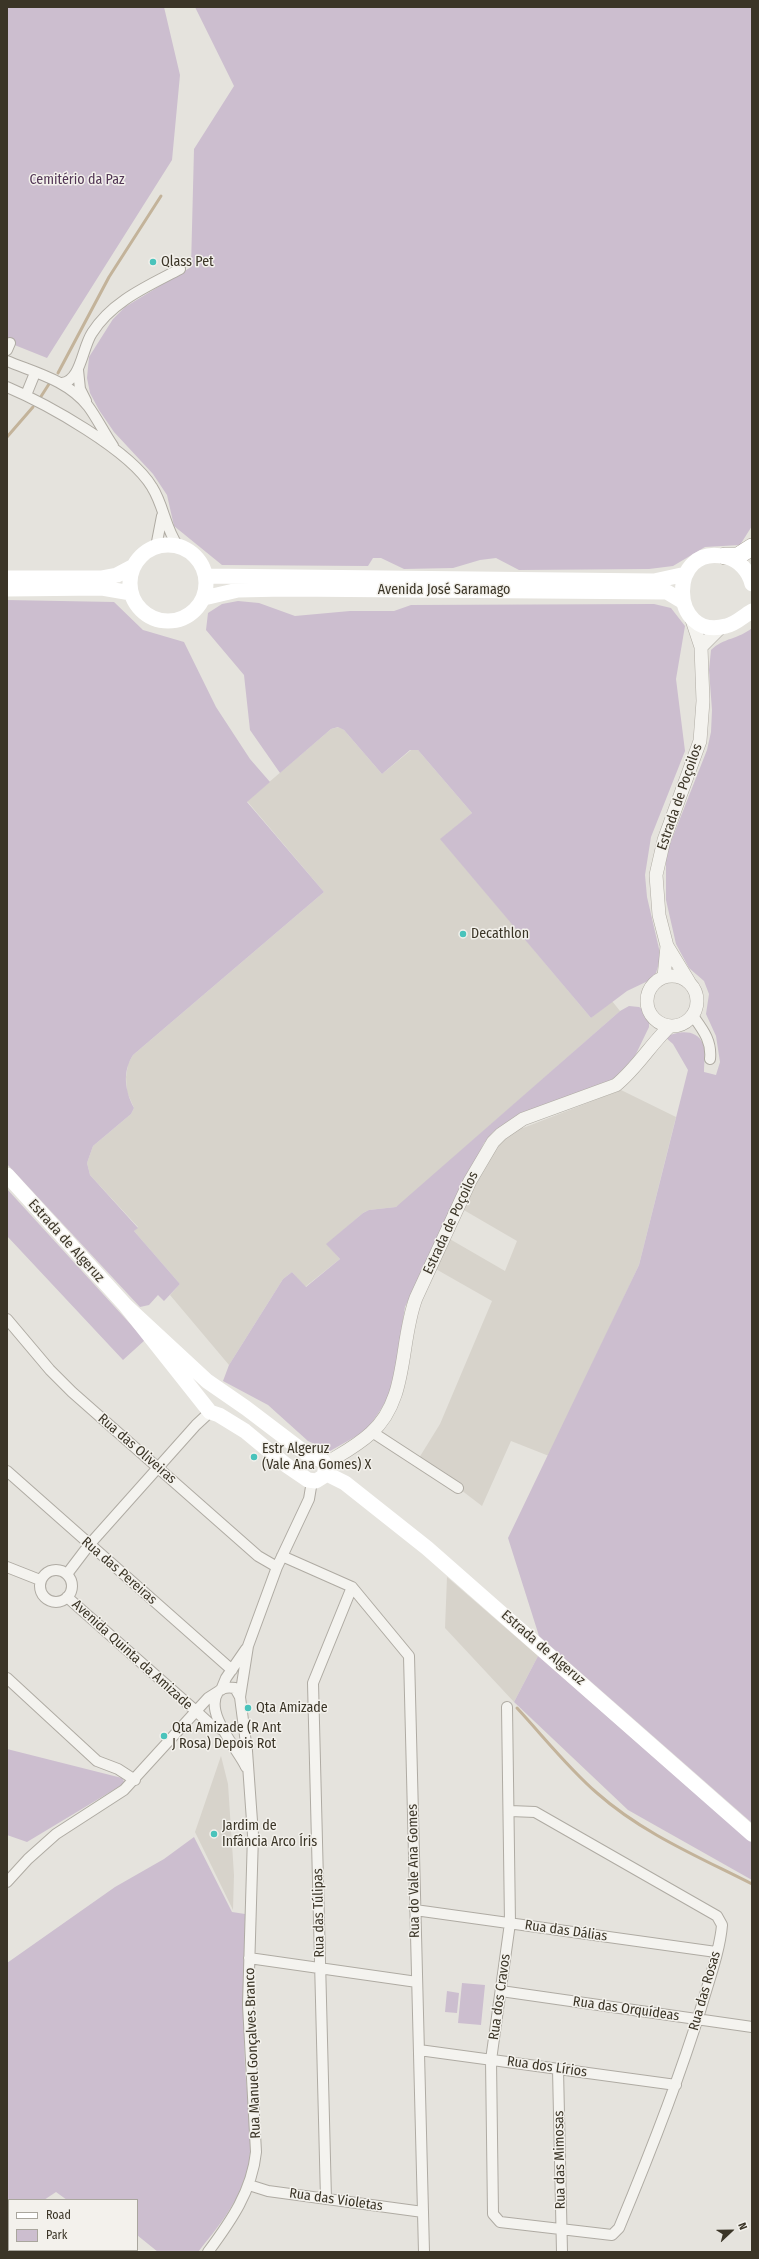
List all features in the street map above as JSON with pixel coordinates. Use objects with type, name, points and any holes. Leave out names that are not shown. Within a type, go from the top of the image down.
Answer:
[{"type":"highway","points":[[725,556],[738,556],[752,547]]},
{"type":"main road","points":[[167,545],[178,546],[196,557],[206,576],[206,587],[204,598],[196,610],[188,617],[177,621],[166,622],[154,619],[144,613],[136,604],[131,593],[130,584],[134,566],[143,554],[156,547],[167,545]]},
{"type":"main road","points":[[682,602],[681,587],[686,574],[700,560],[712,556],[725,556],[741,565],[752,581]]},
{"type":"main road","points":[[7,578],[101,578],[117,575],[134,566]]},
{"type":"main road","name":"Avenida José Saramago","points":[[206,576],[654,581],[686,574]]},
{"type":"main road","points":[[7,589],[102,588],[131,593]]},
{"type":"main road","name":"Avenida José Saramago","points":[[204,598],[238,590],[285,589],[667,592],[682,602]]},
{"type":"main road","points":[[691,617],[708,626],[721,628],[736,622],[748,613],[752,600]]},
{"type":"main road","name":"Estrada de Poçoilos","points":[[682,602],[691,617]]},
{"type":"main road","name":"Estrada de Algeruz","points":[[7,1175],[126,1306],[212,1412],[245,1431],[286,1465],[309,1480]]},
{"type":"main road","name":"Estrada de Algeruz","points":[[126,1306],[207,1381],[226,1396],[246,1408],[345,1482],[427,1548],[752,1834]]},
{"type":"main road","points":[[212,1412],[227,1410],[229,1402],[226,1396]]},
{"type":"main road","points":[[305,1460],[321,1465],[319,1480],[309,1480],[301,1467],[305,1460]]},
{"type":"street","points":[[62,383],[71,381],[78,370],[83,350],[91,334],[115,306],[135,293],[180,269]]},
{"type":"street","points":[[7,361],[62,383],[88,407]]},
{"type":"street","points":[[78,370],[80,389],[88,407],[116,451]]},
{"type":"street","points":[[26,395],[35,373]]},
{"type":"street","points":[[7,388],[26,395],[50,407],[116,451],[146,479],[156,494],[171,537],[178,546]]},
{"type":"street","points":[[156,547],[162,514]]},
{"type":"street","name":"Estrada de Poçoilos","points":[[321,1465],[359,1444],[372,1432],[393,1402],[398,1385],[411,1310],[470,1181],[493,1142],[501,1134],[523,1119],[591,1096],[616,1085],[628,1075],[652,1044],[670,1026],[683,1024],[693,1016],[697,998],[667,946],[659,915],[656,875],[664,840],[700,740],[703,701],[701,647],[691,617]]},
{"type":"street","points":[[701,647],[721,628]]},
{"type":"street","name":"Estrada de Poçoilos","points":[[664,977],[667,946]]},
{"type":"street","points":[[670,1026],[655,1020],[648,1009],[647,997],[653,984],[664,977],[675,976],[689,982]]},
{"type":"street","points":[[693,1016],[707,1036],[711,1049],[710,1059]]},
{"type":"street","points":[[652,1044],[655,1020]]},
{"type":"street","name":"Rua das Oliveiras","points":[[7,1319],[61,1382],[258,1556],[277,1567]]},
{"type":"street","points":[[67,1574],[89,1545],[158,1468],[212,1412]]},
{"type":"street","points":[[372,1432],[458,1488]]},
{"type":"street","name":"Rua das Pereiras","points":[[7,1471],[232,1670]]},
{"type":"street","name":"Rua Manuel Gonçalves Branco","points":[[208,2252],[240,2206],[250,2185],[254,2170],[256,2152],[248,2005],[253,1835],[247,1769],[247,1751],[240,1697],[248,1646],[277,1567],[309,1499],[309,1480]]},
{"type":"street","name":"Rua do Vale Ana Gomes","points":[[282,1556],[352,1587],[409,1656],[424,2252]]},
{"type":"street","points":[[7,1567],[40,1580]]},
{"type":"street","points":[[61,1570],[67,1574],[72,1585],[67,1597],[56,1602],[45,1598],[41,1592],[40,1580],[49,1571],[61,1570]]},
{"type":"street","name":"Rua das Túlipas","points":[[326,2199],[313,1683],[352,1587]]},
{"type":"street","name":"Avenida Quinta da Amizade","points":[[67,1597],[210,1724],[224,1731]]},
{"type":"street","name":"Rua Manuel Gonçalves Branco","points":[[247,1769],[216,1718],[215,1710],[216,1696],[248,1646]]},
{"type":"street","points":[[7,1678],[97,1761],[118,1769],[135,1780]]},
{"type":"street","points":[[7,1882],[51,1838],[119,1794],[135,1780],[208,1698],[220,1690],[230,1687],[235,1688],[240,1697]]},
{"type":"street","name":"Rua dos Cravos","points":[[508,1707],[510,1923],[491,2060],[493,2214],[500,2222],[562,2230]]},
{"type":"street","points":[[224,1731],[230,1733],[238,1729],[242,1720]]},
{"type":"street","name":"Rua das Rosas","points":[[510,1811],[535,1812],[717,1916],[722,1925],[697,2019],[676,2085],[619,2228],[612,2235],[606,2236],[562,2230]]},
{"type":"street","name":"Rua das Dálias","points":[[415,1910],[716,1952]]},
{"type":"street","points":[[249,1958],[417,1982]]},
{"type":"street","name":"Rua das Orquídeas","points":[[501,1990],[752,2026]]},
{"type":"street","name":"Rua dos Lírios","points":[[419,2050],[676,2085]]},
{"type":"street","name":"Rua das Mimosas","points":[[558,2069],[562,2252]]},
{"type":"street","name":"Rua das Violetas","points":[[250,2185],[268,2191],[423,2212]]},
{"type":"shaded area","points":[[339,727],[344,730],[382,774],[411,750],[418,750],[472,813],[441,839],[591,1018],[612,1001],[620,1011],[401,1204],[396,1207],[369,1210],[363,1213],[327,1244],[340,1259],[305,1287],[292,1272],[283,1279],[229,1365],[170,1295],[180,1284],[134,1231],[138,1227],[90,1175],[87,1163],[93,1146],[131,1114],[134,1108],[127,1092],[126,1077],[128,1064],[133,1055],[324,892],[247,801],[331,729]]},
{"type":"shaded area","points":[[621,1090],[676,1117],[639,1265],[549,1456],[511,1441],[482,1506],[419,1458],[440,1424],[492,1301],[434,1268],[448,1238],[505,1271],[517,1241],[462,1209],[489,1153],[520,1125],[523,1128]]},
{"type":"shaded area","points":[[447,1577],[538,1656],[514,1702],[445,1628]]},
{"type":"shaded area","name":"Jardim de Infância Arco Íris","points":[[221,1756],[228,1784],[234,1875],[233,1910],[195,1832]]},
{"type":"green space","name":"Cemitério da Paz","points":[[7,7],[164,7],[180,75],[172,160],[47,358],[7,342]]},
{"type":"green space","points":[[195,7],[752,7],[752,526],[740,545],[705,547],[673,566],[649,569],[519,570],[496,558],[480,560],[453,568],[404,569],[381,558],[373,558],[368,566],[222,565],[174,526],[167,495],[153,474],[114,432],[99,410],[90,393],[87,378],[89,357],[113,319],[125,307],[191,267],[194,149],[234,86]]},
{"type":"green space","points":[[7,600],[114,602],[143,630],[184,642],[216,707],[250,759],[270,782],[247,802],[324,892],[133,1055],[130,1061],[127,1068],[126,1082],[128,1095],[134,1108],[131,1114],[93,1146],[87,1163],[90,1175],[138,1228],[134,1231],[180,1284],[164,1301],[158,1295],[149,1305],[140,1307],[7,1164]]},
{"type":"green space","points":[[238,601],[259,603],[295,616],[350,611],[394,611],[411,605],[654,604],[671,608],[685,626],[676,679],[685,751],[651,837],[645,875],[647,897],[660,953],[656,973],[650,980],[627,991],[591,1018],[440,839],[472,813],[418,750],[410,750],[382,774],[344,730],[338,727],[331,729],[280,773],[250,730],[244,675],[206,630],[208,613],[222,604]]},
{"type":"green space","points":[[752,628],[752,1823],[539,1636],[508,1538],[639,1265],[688,1070],[673,1044],[665,1037],[681,1032],[696,1035],[704,1047],[704,1072],[716,1075],[720,1062],[716,1036],[706,1014],[709,994],[704,981],[689,968],[676,944],[666,900],[666,854],[707,750],[711,732],[712,710],[709,670],[711,650],[721,643],[747,632]]},
{"type":"green space","points":[[629,1006],[639,1007],[646,1011],[649,1018],[649,1027],[635,1056],[614,1079],[517,1115],[493,1132],[484,1143],[405,1307],[392,1389],[367,1430],[330,1451],[308,1441],[268,1405],[223,1381],[229,1365],[283,1279],[292,1272],[306,1287],[340,1259],[326,1244],[363,1213],[369,1210],[396,1207],[620,1011]]},
{"type":"green space","points":[[7,1189],[145,1340],[123,1360],[7,1236]]},
{"type":"green space","points":[[538,1656],[752,1843],[752,1880],[628,1810],[514,1702]]},
{"type":"green space","points":[[7,1749],[122,1778],[125,1783],[27,1842],[7,1835]]},
{"type":"green space","points":[[194,1837],[232,1912],[245,1914],[244,2048],[251,2137],[249,2165],[241,2189],[225,2217],[198,2252],[158,2252],[138,2236],[138,2199],[66,2199],[56,2192],[46,2199],[8,2199],[7,2226],[7,1963],[115,1887],[164,1859]]},
{"type":"green space","points":[[462,1983],[485,1985],[481,2025],[458,2023]]},
{"type":"green space","points":[[447,1991],[459,1993],[457,2013],[445,2012]]},
{"type":"waterway","points":[[58,373],[109,277],[161,196]]},
{"type":"waterway","points":[[40,398],[49,384]]},
{"type":"waterway","points":[[7,437],[33,407]]},
{"type":"waterway","points":[[517,1708],[576,1773],[614,1807],[652,1832],[752,1884]]},
{"type":"place","name":"Qlass Pet","points":[[153,262]]},
{"type":"place","name":"Decathlon","points":[[463,934]]},
{"type":"place","name":"Estr Algeruz (Vale Ana Gomes) X","points":[[254,1457]]},
{"type":"place","name":"Qta Amizade","points":[[248,1708]]},
{"type":"place","name":"Qta Amizade (R Ant J Rosa) Depois Rot","points":[[164,1736]]},
{"type":"place","name":"Jardim de Infância Arco Íris","points":[[214,1834]]}]
